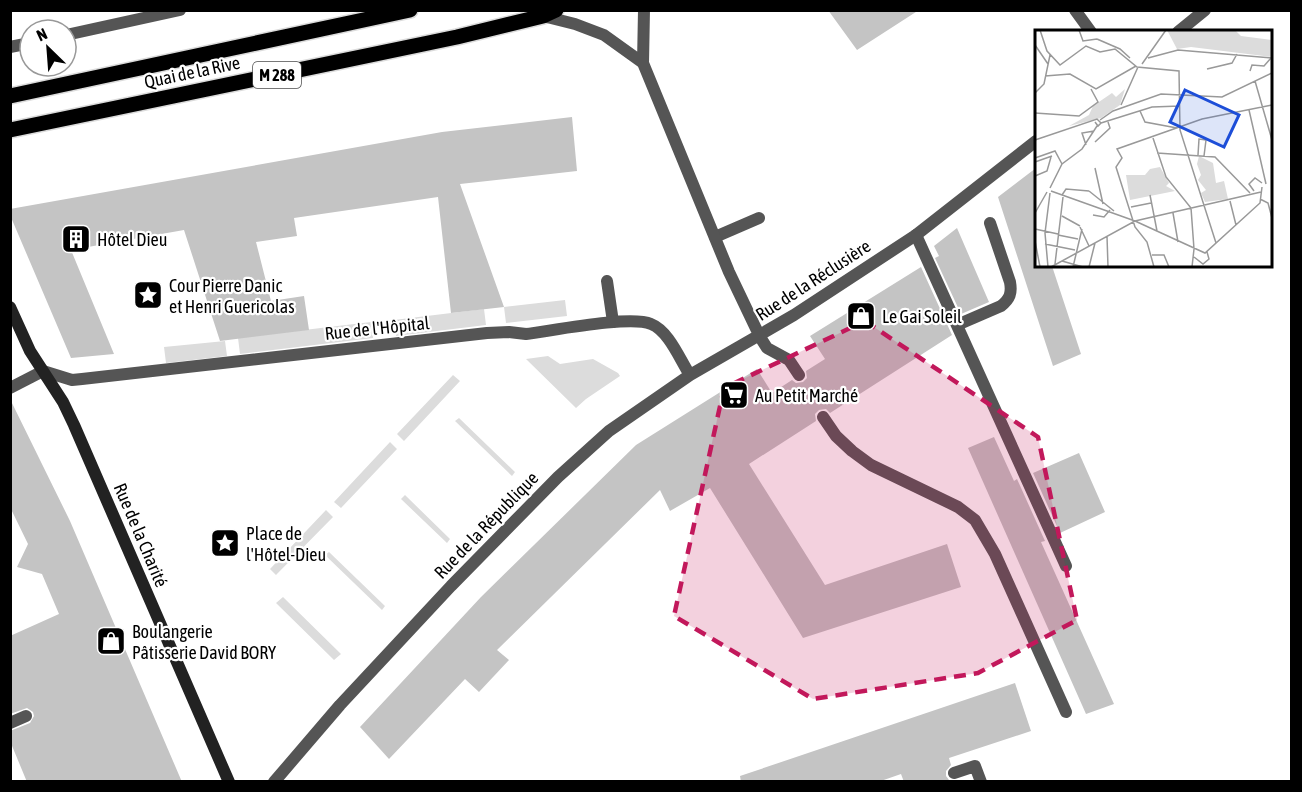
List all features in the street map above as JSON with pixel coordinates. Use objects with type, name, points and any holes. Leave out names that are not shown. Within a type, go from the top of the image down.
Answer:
[{"type":"main road","name":"Quai de la Rive","points":[[10,96],[410,10]]},
{"type":"main road","name":"Quai de la Rive","points":[[10,130],[457,37],[549,13]]},
{"type":"main road","name":"Rue de la Charité","points":[[10,307],[30,351],[63,402],[74,425],[229,782]]},
{"type":"street","points":[[78,32],[180,10]]},
{"type":"street","points":[[643,63],[644,10]]},
{"type":"street","points":[[1075,10],[1090,30]]},
{"type":"street","points":[[1180,30],[1205,10]]},
{"type":"street","points":[[549,13],[604,35],[643,63]]},
{"type":"street","name":"Rue de la Réclusière","points":[[643,63],[737,290],[760,337],[916,235],[1035,142]]},
{"type":"street","points":[[715,237],[759,218]]},
{"type":"street","points":[[957,325],[1001,306],[1008,301],[1011,292],[1010,282],[990,223]]},
{"type":"street","points":[[916,235],[1066,566]]},
{"type":"street","points":[[607,281],[613,322]]},
{"type":"street","name":"Rue de l'Hôpital","points":[[43,371],[72,380],[487,333],[526,334],[628,321],[650,323],[661,332],[690,375]]},
{"type":"street","points":[[760,337],[767,348],[789,360],[799,375]]},
{"type":"street","name":"Rue de la République","points":[[274,782],[388,653],[558,477],[609,431],[690,375],[760,337]]},
{"type":"street","points":[[10,388],[43,371]]},
{"type":"street","points":[[823,417],[836,436],[871,465],[958,507],[975,519],[995,554],[1066,712]]},
{"type":"street","points":[[10,723],[27,716]]},
{"type":"street","points":[[954,773],[975,765],[981,782]]},
{"type":"highlighted area","points":[[865,321],[1038,437],[1077,620],[978,673],[813,699],[674,616],[724,388]]},
{"type":"shaded area","points":[[565,300],[567,316],[506,323],[504,307]]},
{"type":"shaded area","points":[[484,309],[486,325],[396,336],[394,320]]},
{"type":"shaded area","points":[[371,322],[373,338],[240,354],[238,338]]},
{"type":"shaded area","points":[[225,341],[227,356],[166,363],[164,347]]},
{"type":"shaded area","points":[[548,356],[560,364],[593,359],[620,376],[576,408],[526,359]]},
{"type":"shaded area","points":[[453,375],[460,381],[404,441],[397,434]]},
{"type":"shaded area","points":[[459,418],[515,472],[512,476],[455,421]]},
{"type":"shaded area","points":[[390,442],[397,449],[341,508],[334,502]]},
{"type":"shaded area","points":[[405,495],[450,539],[447,543],[401,499]]},
{"type":"shaded area","points":[[326,510],[333,517],[276,575],[270,569]]},
{"type":"shaded area","points":[[329,552],[385,606],[382,610],[325,555]]},
{"type":"shaded area","points":[[283,597],[341,654],[334,660],[276,603]]},
{"type":"building","points":[[828,10],[919,10],[857,50]]},
{"type":"building","name":"Hôtel Dieu","points":[[572,117],[577,171],[460,184],[504,307],[451,313],[438,197],[294,218],[297,236],[256,242],[271,301],[304,296],[309,330],[220,341],[184,230],[71,250],[114,354],[71,358],[10,215],[10,209],[442,132]]},
{"type":"building","points":[[1035,169],[1035,267],[1052,267],[1081,354],[1053,366],[998,197]]},
{"type":"building","points":[[957,228],[989,302],[961,314],[935,258],[939,256],[934,246]]},
{"type":"building","points":[[921,267],[952,335],[830,413],[826,409],[819,410],[815,414],[816,421],[749,464],[825,585],[947,544],[961,587],[803,638],[710,488],[670,511],[660,490],[497,650],[509,660],[479,692],[465,679],[389,759],[360,727],[481,597],[636,445],[757,369],[772,393],[792,380],[796,383],[803,382],[807,378],[806,371],[825,359],[810,336]]},
{"type":"building","points":[[10,399],[70,521],[182,782],[27,782],[10,741],[10,731],[30,723],[34,716],[33,712],[27,708],[10,714],[10,636],[59,614],[42,574],[17,567],[28,544],[10,507]]},
{"type":"building","points":[[994,437],[1014,481],[1017,479],[1045,541],[1041,542],[1114,704],[1086,714],[968,448]]},
{"type":"building","points":[[1079,453],[1105,512],[1060,533],[1033,473]]},
{"type":"building","points":[[1015,683],[1031,731],[949,758],[951,765],[946,771],[946,776],[949,780],[957,782],[904,782],[901,774],[878,782],[741,782],[740,776]]},
{"type":"place","name":"Hôtel Dieu","points":[[76,239]]},
{"type":"place","name":"Cour Pierre Danic et Henri Guericolas","points":[[148,295]]},
{"type":"place","name":"Le Gai Soleil","points":[[861,316]]},
{"type":"place","name":"Au Petit Marché","points":[[734,395]]},
{"type":"place","name":"Place de l'Hôtel-Dieu","points":[[225,543]]},
{"type":"place","name":"Boulangerie Pâtisserie David BORY","points":[[111,641]]}]
